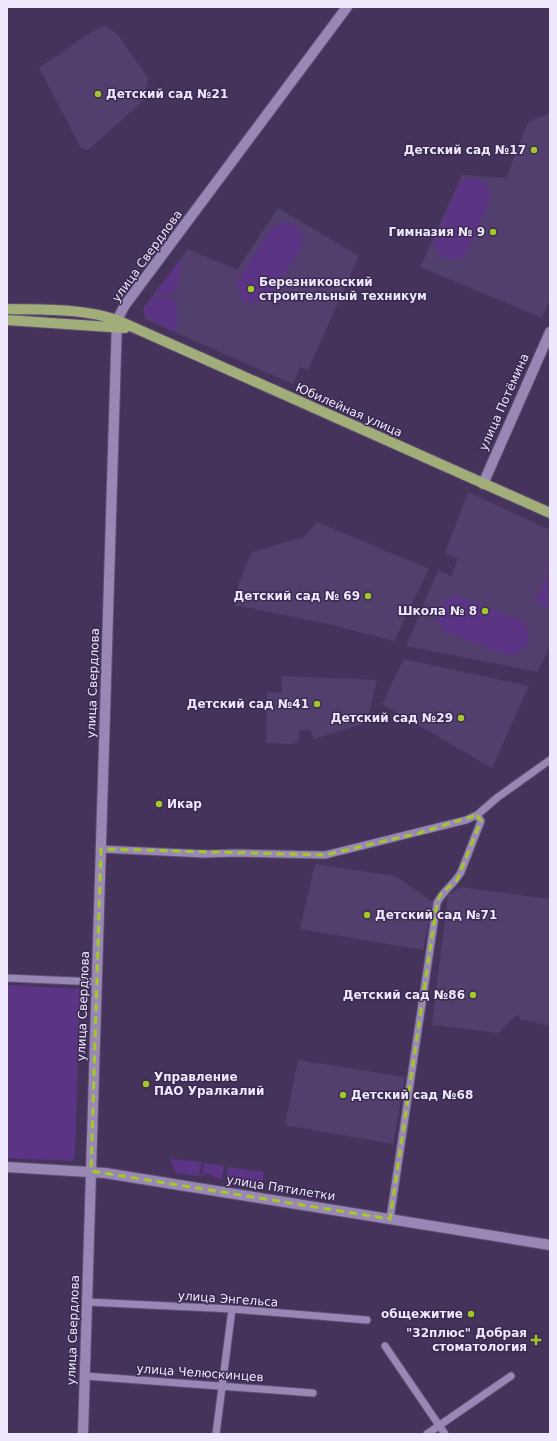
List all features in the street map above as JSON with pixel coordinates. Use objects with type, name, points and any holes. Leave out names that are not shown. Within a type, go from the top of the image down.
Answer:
[{"type":"main road","name":"улица Свердлова","points":[[84,1434],[117,324],[125,305],[347,7]]},
{"type":"main road","name":"Юбилейная улица","points":[[7,309],[79,311],[100,314],[117,324]]},
{"type":"main road","name":"Юбилейная улица","points":[[7,320],[117,324],[138,329],[550,513]]},
{"type":"main road","name":"улица Потёмина","points":[[483,484],[550,332]]},
{"type":"main road","name":"улица Пятилетки","points":[[7,1167],[91,1171],[550,1245]]},
{"type":"street","points":[[101,849],[205,854],[235,853],[324,855],[419,833],[466,820],[477,815],[498,797],[550,760]]},
{"type":"street","points":[[390,1219],[437,903],[441,894],[457,880],[461,872],[481,821],[477,815]]},
{"type":"street","points":[[7,978],[97,982]]},
{"type":"street","name":"улица Энгельса","points":[[87,1302],[232,1309],[367,1320]]},
{"type":"street","points":[[216,1434],[232,1309]]},
{"type":"street","points":[[385,1346],[445,1434]]},
{"type":"street","name":"улица Челюскинцев","points":[[85,1376],[313,1393]]},
{"type":"street","points":[[427,1434],[511,1376]]},
{"type":"highlighted area","points":[[477,815],[481,821],[457,880],[441,894],[437,903],[390,1219],[91,1171],[101,849],[325,855],[419,833]]},
{"type":"shaded area","name":"Детский сад №21","points":[[104,25],[118,35],[148,78],[144,100],[88,150],[81,148],[39,68],[82,38]]},
{"type":"shaded area","name":"Гимназия № 9","points":[[550,113],[550,300],[542,318],[420,267],[462,175],[506,178],[528,122]]},
{"type":"shaded area","points":[[472,178],[480,180],[486,184],[491,198],[466,254],[455,260],[446,259],[438,252],[435,247],[434,240],[459,184],[465,179]]},
{"type":"shaded area","name":"Березниковский строительный техникум","points":[[278,208],[359,256],[308,370],[300,367],[293,384],[145,319],[143,308],[188,249],[237,270]]},
{"type":"shaded area","points":[[281,222],[292,224],[300,230],[302,234],[302,244],[300,250],[266,300],[252,303],[245,301],[240,296],[237,282],[270,230]]},
{"type":"shaded area","points":[[179,261],[181,261],[178,286],[172,294],[154,295]]},
{"type":"shaded area","points":[[172,297],[177,305],[177,332],[153,321],[153,318],[145,317],[144,309],[152,298]]},
{"type":"shaded area","name":"Школа № 8","points":[[468,492],[550,530],[550,645],[538,672],[406,646],[438,570],[451,576],[458,559],[445,553]]},
{"type":"shaded area","name":"Детский сад № 69","points":[[317,522],[429,569],[394,641],[328,624],[235,605],[233,602],[243,572],[252,552],[304,537]]},
{"type":"shaded area","points":[[550,570],[550,609],[535,602]]},
{"type":"shaded area","points":[[457,596],[521,620],[529,632],[526,646],[515,654],[508,655],[444,631],[437,619],[438,610],[442,603],[452,597]]},
{"type":"shaded area","name":"Детский сад №29","points":[[404,659],[529,686],[492,768],[382,704]]},
{"type":"shaded area","points":[[282,676],[377,680],[366,723],[314,739],[310,730],[300,730],[299,741],[293,744],[266,743],[267,692],[282,693]]},
{"type":"shaded area","name":"Детский сад №71","points":[[315,864],[395,876],[433,902],[423,950],[300,929]]},
{"type":"shaded area","points":[[460,887],[550,899],[550,1026],[520,1019],[518,1014],[498,1033],[432,1025],[448,895]]},
{"type":"shaded area","points":[[7,985],[80,989],[75,1154],[73,1161],[7,1158]]},
{"type":"shaded area","points":[[298,1060],[405,1077],[393,1144],[285,1125]]},
{"type":"shaded area","points":[[170,1159],[202,1162],[199,1176],[176,1173]]},
{"type":"shaded area","points":[[204,1163],[224,1166],[222,1179],[212,1177],[212,1175],[205,1173],[204,1176],[202,1176]]},
{"type":"shaded area","points":[[228,1167],[264,1172],[261,1189],[226,1179]]},
{"type":"place","name":"Детский сад №21","points":[[98,94]]},
{"type":"place","name":"Детский сад №17","points":[[534,150]]},
{"type":"place","name":"Гимназия № 9","points":[[493,232]]},
{"type":"place","name":"Березниковский строительный техникум","points":[[251,289]]},
{"type":"place","name":"Детский сад № 69","points":[[368,596]]},
{"type":"place","name":"Школа № 8","points":[[485,611]]},
{"type":"place","name":"Детский сад №41","points":[[317,704]]},
{"type":"place","name":"Детский сад №29","points":[[461,718]]},
{"type":"place","name":"Икар","points":[[159,804]]},
{"type":"place","name":"Детский сад №71","points":[[367,915]]},
{"type":"place","name":"Детский сад №86","points":[[473,995]]},
{"type":"place","name":"Управление ПАО Уралкалий","points":[[146,1084]]},
{"type":"place","name":"Детский сад №68","points":[[343,1095]]},
{"type":"place","name":"общежитие","points":[[471,1314]]},
{"type":"place","name":"\"32плюс\" Добрая стоматология","points":[[536,1340]]}]
